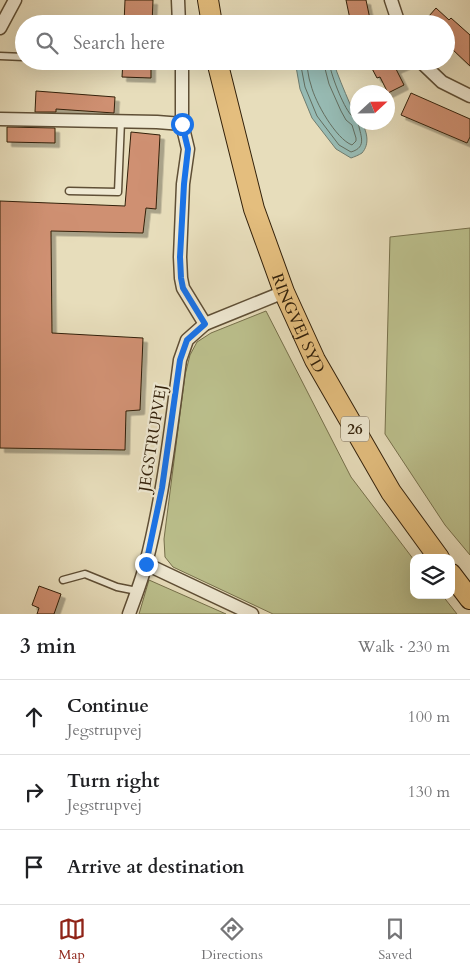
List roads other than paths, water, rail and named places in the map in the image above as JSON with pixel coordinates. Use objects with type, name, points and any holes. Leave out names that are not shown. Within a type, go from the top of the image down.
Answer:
[{"type":"main road","points":[[208,0],[210,15]]},
{"type":"main road","name":"RINGVEJ SYD","points":[[219,70],[254,209],[284,292],[316,360],[391,492],[436,554]]},
{"type":"main road","points":[[455,579],[470,599]]},
{"type":"street","points":[[0,28],[15,0]]},
{"type":"street","points":[[178,0],[179,15]]},
{"type":"street","points":[[391,0],[396,15]]},
{"type":"street","points":[[182,70],[182,124],[188,149],[180,257],[181,278],[183,288],[205,324]]},
{"type":"street","points":[[429,70],[442,82],[470,96]]},
{"type":"street","points":[[0,119],[182,124]]},
{"type":"street","name":"JEGSTRUPVEJ","points":[[129,614],[146,564],[162,488],[180,360],[187,340],[205,324],[284,292]]},
{"type":"street","points":[[146,564],[252,614]]},
{"type":"lane","points":[[0,56],[15,57]]},
{"type":"lane","points":[[69,192],[118,192],[121,121]]},
{"type":"lane","points":[[63,580],[85,574],[117,588],[137,591]]},
{"type":"water","points":[[297,70],[336,70],[350,104],[350,130],[365,130],[367,142],[365,149],[362,153],[351,158],[336,149],[312,118],[300,89]]}]
